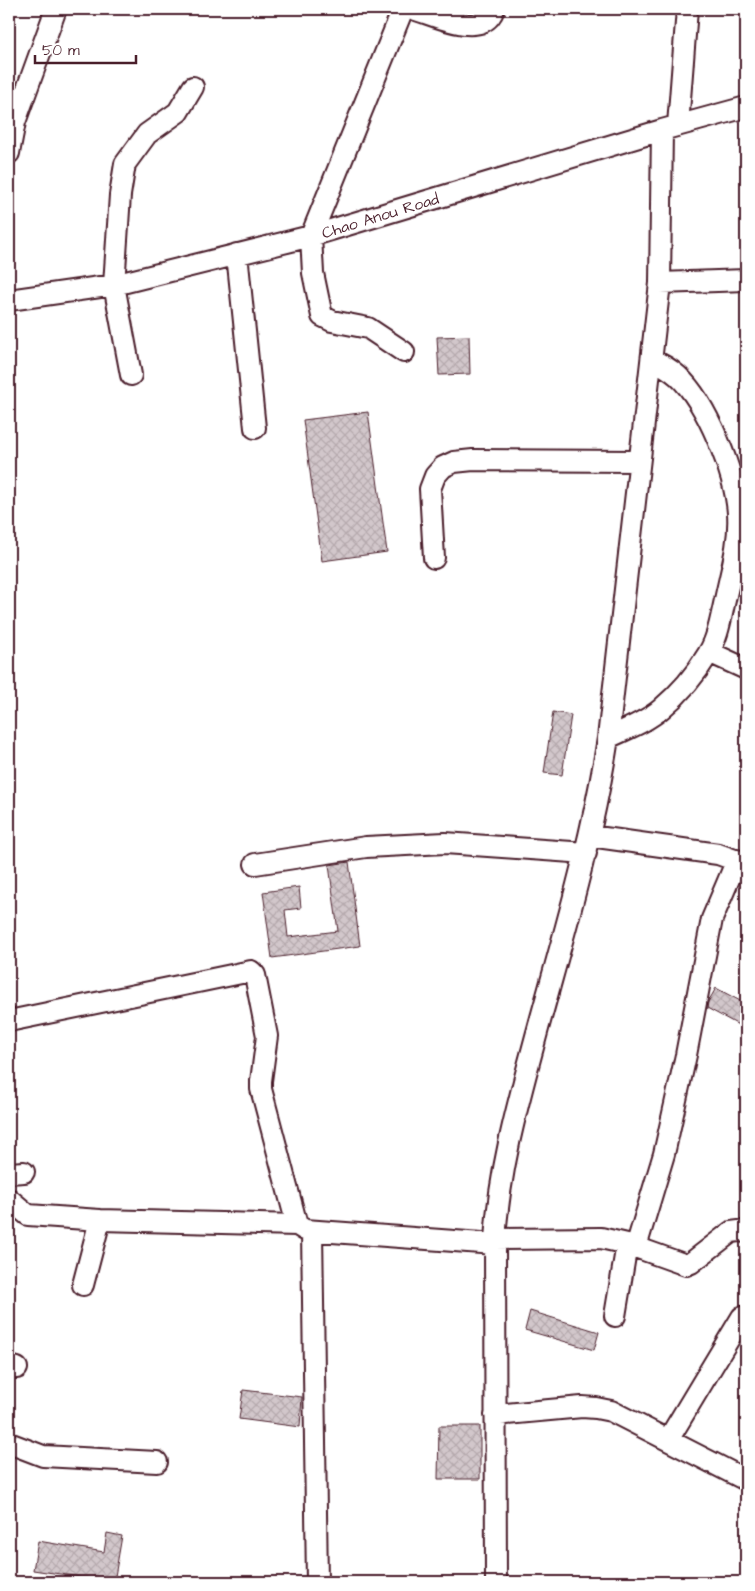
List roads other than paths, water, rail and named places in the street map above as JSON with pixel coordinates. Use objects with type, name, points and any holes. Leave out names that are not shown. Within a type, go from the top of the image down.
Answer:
[{"type":"street","points":[[9,152],[15,122],[56,9]]},
{"type":"street","points":[[403,9],[311,236],[313,273],[322,316],[332,321],[368,328],[404,352]]},
{"type":"street","points":[[413,9],[465,25],[481,23],[491,16],[494,9]]},
{"type":"street","points":[[496,1582],[495,1241],[498,1201],[515,1113],[588,844],[601,786],[608,738],[638,461],[652,360],[660,283],[670,127],[687,9]]},
{"type":"street","points":[[131,375],[114,285],[120,196],[126,164],[147,134],[178,112],[193,87]]},
{"type":"street","name":"Chao Anou Road","points":[[9,300],[114,285],[311,236],[670,127],[746,107]]},
{"type":"street","points":[[237,254],[255,428]]},
{"type":"street","points":[[660,283],[746,280]]},
{"type":"street","points":[[608,738],[638,724],[661,709],[688,681],[709,652],[719,626],[742,514],[723,455],[703,410],[689,388],[678,376],[665,366],[652,360]]},
{"type":"street","points":[[434,558],[430,489],[443,467],[454,462],[472,460],[638,461]]},
{"type":"street","points":[[709,652],[746,669]]},
{"type":"street","points":[[255,864],[366,846],[444,843],[588,844],[718,854],[742,862],[712,919],[686,1055],[666,1145],[632,1246],[616,1316]]},
{"type":"street","points":[[9,1021],[251,971],[255,975],[267,1036],[261,1081],[262,1089],[305,1228],[317,1582]]},
{"type":"street","points":[[9,1199],[28,1215],[100,1220],[305,1228],[495,1241],[601,1238],[632,1246],[686,1265],[691,1264],[730,1232],[739,1230],[746,1232]]},
{"type":"street","points":[[82,1285],[100,1220]]},
{"type":"street","points":[[668,1440],[742,1317]]},
{"type":"street","points":[[496,1415],[582,1407],[596,1408],[611,1412],[746,1480]]},
{"type":"street","points":[[9,1444],[43,1456],[157,1462]]}]
